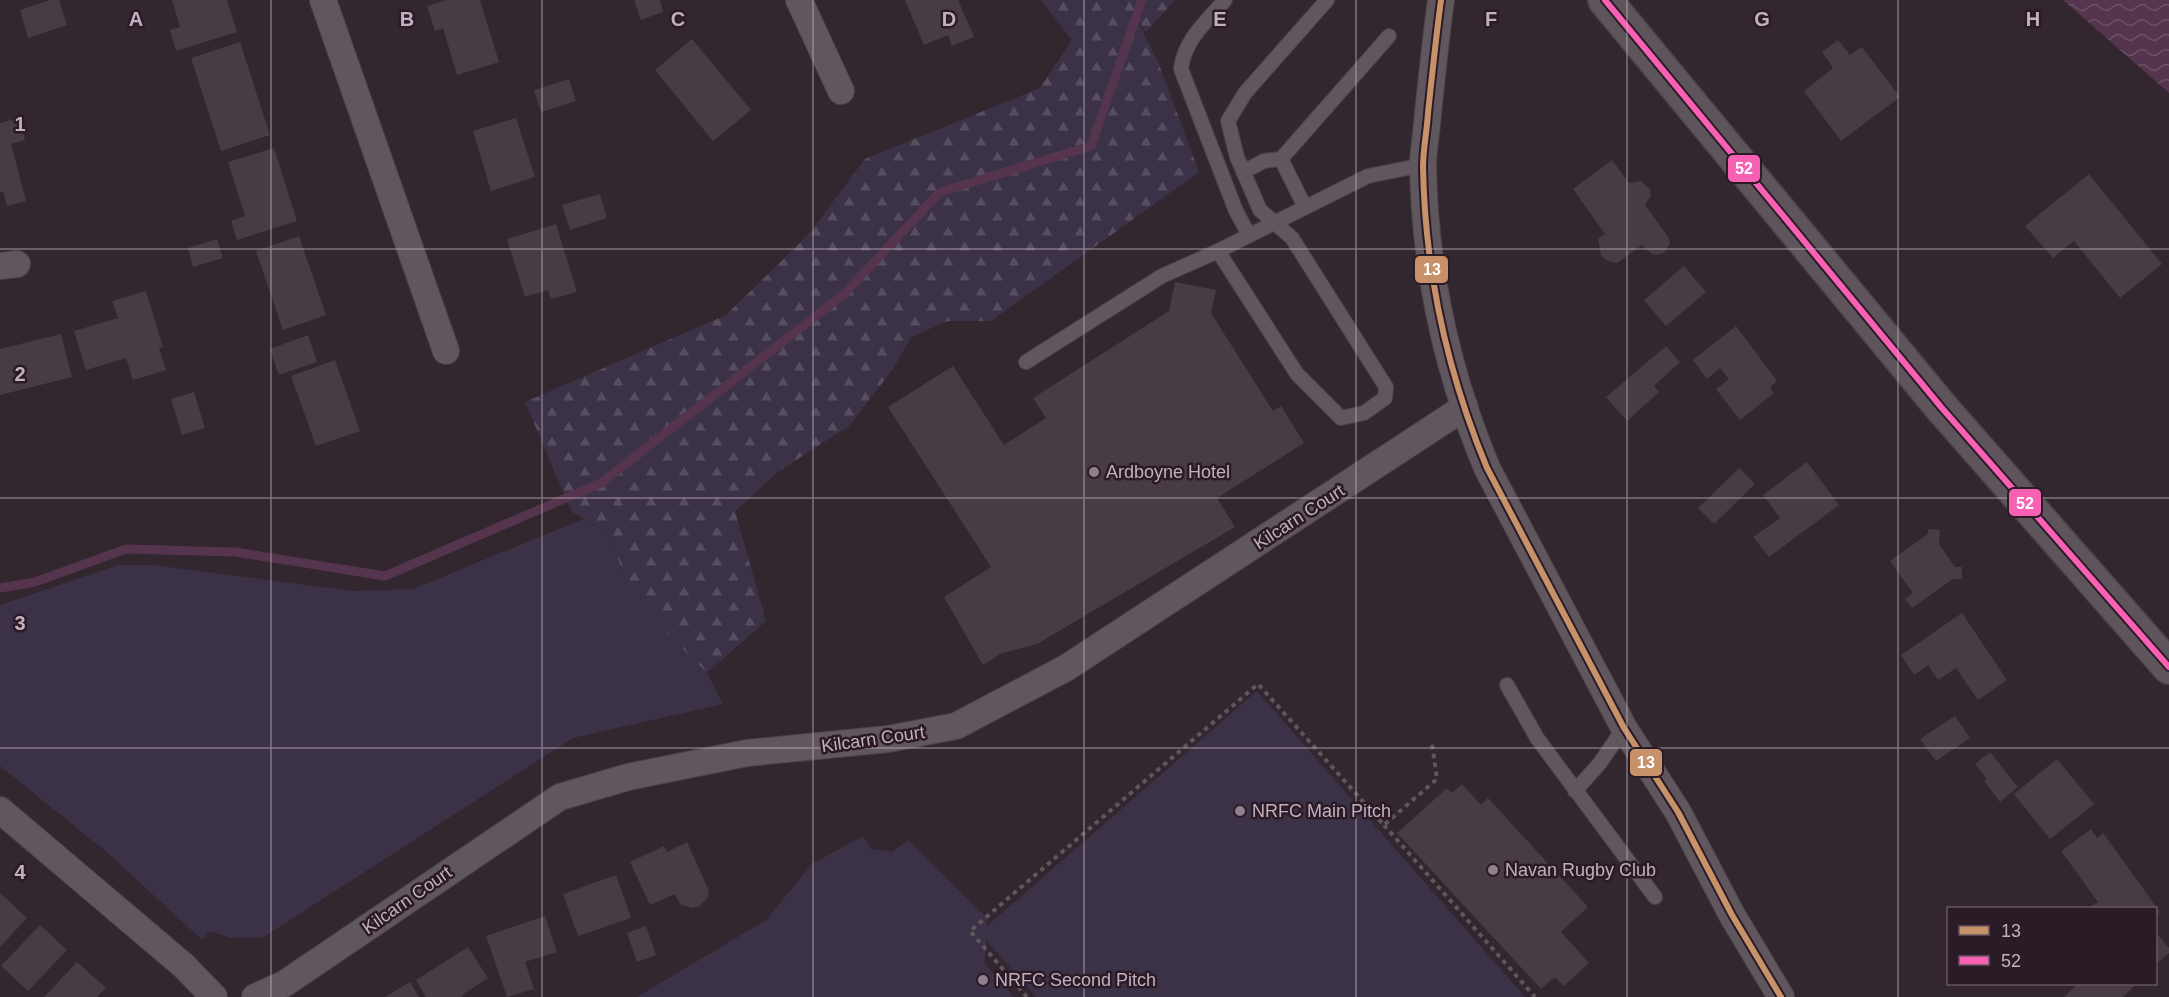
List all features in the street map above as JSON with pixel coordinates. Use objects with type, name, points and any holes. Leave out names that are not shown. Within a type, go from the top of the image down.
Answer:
[{"type":"main road","points":[[1605,0],[1941,407],[2169,667]]},
{"type":"street","points":[[323,0],[446,351]]},
{"type":"street","points":[[799,0],[841,91]]},
{"type":"street","points":[[1442,0],[1423,165],[1431,270],[1445,345],[1465,407],[1486,468],[1624,728],[1678,812],[1732,915],[1781,997]]},
{"type":"street","name":"Kilcarn Court","points":[[255,997],[284,984],[560,797],[628,777],[747,753],[888,739],[956,726],[1066,668],[1465,407]]},
{"type":"street","points":[[0,810],[184,966],[214,997]]},
{"type":"lane","points":[[1225,0],[1189,44],[1183,54],[1181,69],[1249,235]]},
{"type":"lane","points":[[1218,251],[1297,374],[1341,418],[1364,413],[1385,398],[1386,387],[1292,238],[1260,210],[1243,172],[1228,122],[1245,93],[1327,0]]},
{"type":"lane","points":[[1243,172],[1264,161],[1281,159],[1389,36]]},
{"type":"lane","points":[[1281,159],[1305,207]]},
{"type":"lane","points":[[1026,362],[1162,276],[1218,251],[1368,176],[1423,165]]},
{"type":"lane","points":[[1508,685],[1537,738],[1655,897]]},
{"type":"lane","points":[[1575,791],[1600,763],[1624,728]]},
{"type":"path","points":[[1027,997],[970,931],[1258,684],[1535,997]]},
{"type":"path","points":[[1384,825],[1437,779],[1432,744]]},
{"type":"green space","points":[[1041,0],[1121,0],[1128,7],[1122,0],[1175,0],[1146,32],[1135,16],[1159,64],[1199,172],[991,321],[948,321],[911,337],[893,369],[849,426],[779,471],[735,511],[766,621],[707,673],[633,599],[608,533],[572,512],[525,402],[726,315],[808,235],[865,159],[1040,88],[1072,40]]},
{"type":"green space","points":[[583,519],[608,533],[633,599],[707,673],[723,704],[573,738],[262,938],[231,938],[210,931],[202,940],[109,854],[0,766],[0,605],[118,565],[153,565],[353,591],[413,589]]},
{"type":"green space","name":"NRFC Main Pitch","points":[[1257,691],[1525,997],[1036,997],[986,940],[985,964],[1014,997],[637,997],[766,920],[812,864],[863,836],[871,849],[892,852],[908,840],[987,918],[987,926]]},
{"type":"water","points":[[2063,0],[2169,0],[2169,93]]},
{"type":"building","points":[[50,0],[59,0],[67,25],[28,38],[20,10]]},
{"type":"building","points":[[172,0],[227,0],[237,32],[176,51],[170,30],[180,27]]},
{"type":"building","points":[[447,0],[480,0],[499,62],[457,75],[443,28],[435,31],[427,6]]},
{"type":"building","points":[[634,0],[660,0],[663,12],[641,20]]},
{"type":"building","points":[[905,0],[958,0],[974,37],[952,46],[948,35],[924,45]]},
{"type":"building","points":[[692,39],[751,110],[713,141],[655,70]]},
{"type":"building","points":[[1838,40],[1850,55],[1862,47],[1900,97],[1841,141],[1804,91],[1833,68],[1822,52]]},
{"type":"building","points":[[240,42],[270,135],[221,151],[191,58]]},
{"type":"building","points":[[569,79],[576,101],[541,112],[534,90]]},
{"type":"building","points":[[19,118],[25,140],[11,144],[26,201],[7,206],[3,191],[0,192],[0,123]]},
{"type":"building","points":[[516,118],[535,177],[491,191],[473,131]]},
{"type":"building","points":[[274,148],[297,221],[237,240],[231,221],[245,216],[228,162]]},
{"type":"building","points":[[1612,160],[1629,183],[1641,181],[1650,189],[1651,195],[1645,205],[1669,238],[1670,243],[1664,253],[1653,255],[1642,245],[1617,263],[1601,256],[1598,238],[1605,234],[1573,189]]},
{"type":"building","points":[[2089,174],[2162,264],[2120,298],[2074,241],[2053,258],[2025,226]]},
{"type":"building","points":[[600,194],[607,218],[570,230],[562,205]]},
{"type":"building","points":[[556,224],[577,292],[551,299],[548,290],[525,297],[507,239]]},
{"type":"building","points":[[299,236],[326,315],[283,330],[256,251]]},
{"type":"building","points":[[217,239],[223,258],[193,267],[188,248]]},
{"type":"building","points":[[1684,266],[1706,292],[1666,326],[1644,300]]},
{"type":"building","name":"Ardboyne Hotel","points":[[1175,282],[1216,290],[1211,313],[1273,411],[1281,406],[1304,443],[1217,498],[1235,527],[1037,644],[1002,653],[983,665],[944,597],[991,567],[888,407],[953,366],[1004,445],[1046,418],[1033,398],[1169,311]]},
{"type":"building","points":[[146,291],[163,347],[159,348],[166,370],[133,380],[126,358],[86,370],[74,331],[118,318],[112,301]]},
{"type":"building","points":[[1736,326],[1777,381],[1770,387],[1774,393],[1740,420],[1716,389],[1729,379],[1720,368],[1707,379],[1693,360]]},
{"type":"building","points":[[61,334],[72,377],[0,395],[0,349]]},
{"type":"building","points":[[308,335],[317,362],[279,375],[270,349]]},
{"type":"building","points":[[1666,346],[1680,362],[1654,386],[1659,392],[1627,421],[1606,397]]},
{"type":"building","points":[[335,360],[360,431],[316,446],[291,376]]},
{"type":"building","points":[[194,392],[205,428],[182,435],[171,399]]},
{"type":"building","points":[[1807,462],[1839,505],[1769,557],[1753,537],[1780,518],[1763,495]]},
{"type":"building","points":[[1739,468],[1755,484],[1714,524],[1698,508]]},
{"type":"building","points":[[1928,529],[1940,530],[1939,544],[1955,567],[1962,567],[1962,579],[1953,579],[1912,608],[1905,599],[1913,593],[1890,561],[1928,534]]},
{"type":"building","points":[[1962,613],[2007,680],[1978,700],[1956,668],[1938,680],[1928,665],[1914,675],[1901,655]]},
{"type":"building","points":[[1955,716],[1970,738],[1936,761],[1920,739]]},
{"type":"building","points":[[1990,752],[2018,787],[2000,802],[1984,781],[1987,779],[1975,764]]},
{"type":"building","points":[[2057,759],[2094,804],[2050,839],[2014,794]]},
{"type":"building","name":"Navan Rugby Club","points":[[1462,784],[1481,805],[1488,798],[1588,907],[1561,932],[1589,963],[1564,986],[1555,977],[1541,989],[1397,833],[1447,788],[1452,793]]},
{"type":"building","points":[[2091,829],[2097,838],[2103,833],[2156,907],[2090,907],[2098,902],[2061,851]]},
{"type":"building","points":[[687,842],[709,891],[708,897],[699,907],[692,908],[680,904],[675,894],[650,905],[630,862],[664,846],[667,852]]},
{"type":"building","points":[[616,875],[631,918],[578,936],[563,894]]},
{"type":"building","points":[[0,893],[27,918],[0,947]]},
{"type":"building","points":[[545,916],[557,952],[525,962],[534,989],[507,997],[486,936]]},
{"type":"building","points":[[40,925],[67,950],[28,991],[1,966]]},
{"type":"building","points":[[646,926],[656,955],[637,962],[627,933]]},
{"type":"building","points":[[2157,934],[2169,948],[2169,953],[2157,963]]},
{"type":"building","points":[[468,947],[488,978],[462,995],[463,997],[426,997],[416,980]]},
{"type":"building","points":[[77,962],[106,988],[97,997],[44,997]]},
{"type":"building","points":[[410,982],[419,997],[385,997]]},
{"type":"building","points":[[2076,985],[2135,985],[2123,997],[2064,997]]},
{"type":"waterway","points":[[0,588],[35,582],[126,549],[235,552],[385,576],[601,483],[844,294],[940,192],[1091,146],[1142,0]]},
{"type":"transit line","name":"13","points":[[1441,0],[1423,167],[1428,244],[1434,283],[1460,395],[1487,468],[1624,728],[1678,812],[1732,915],[1781,997]]},
{"type":"transit line","name":"52","points":[[1605,0],[1941,407],[2169,667]]},
{"type":"place","name":"Ardboyne Hotel","points":[[1094,472]]},
{"type":"place","name":"NRFC Main Pitch","points":[[1240,811]]},
{"type":"place","name":"Navan Rugby Club","points":[[1493,870]]},
{"type":"place","name":"NRFC Second Pitch","points":[[983,980]]}]
